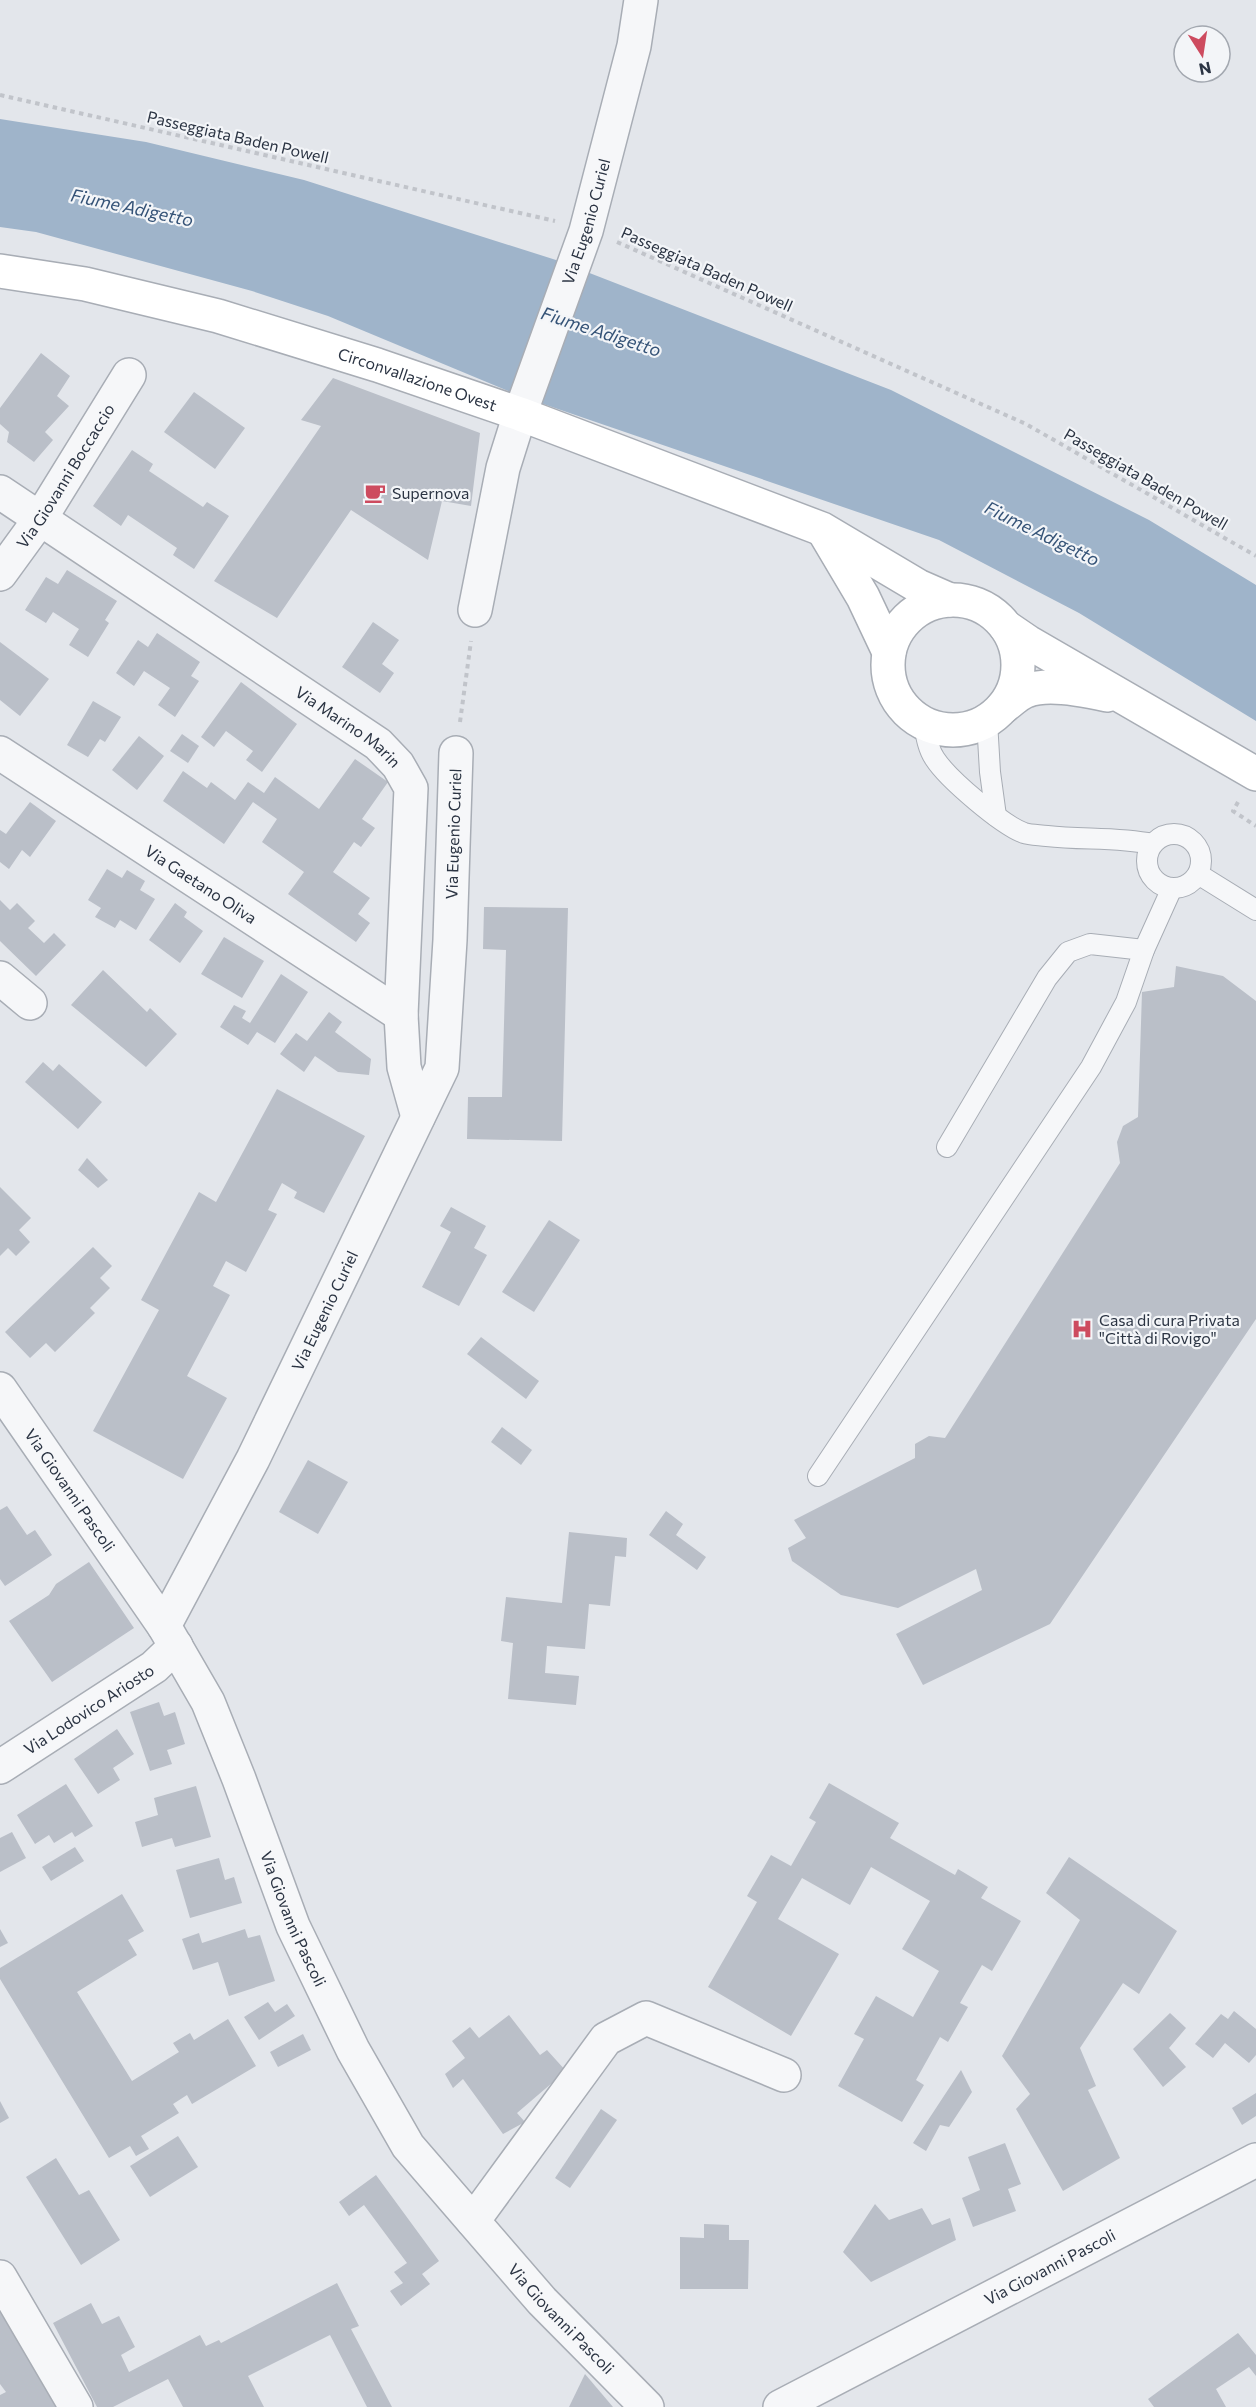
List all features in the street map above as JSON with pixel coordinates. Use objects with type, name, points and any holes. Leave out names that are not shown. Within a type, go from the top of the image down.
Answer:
[{"type":"main road","name":"Circonvallazione Ovest","points":[[0,271],[85,284],[218,316],[523,407],[822,529],[918,586],[950,600]]},
{"type":"main road","points":[[822,529],[854,581],[889,652]]},
{"type":"main road","points":[[1132,701],[1086,690],[1052,688],[1027,691],[995,714],[966,729],[945,730],[924,724],[907,711],[894,694],[888,673],[889,652],[897,632],[911,616],[929,605],[950,600],[972,603],[991,612],[1006,627],[1028,642],[1132,701],[1256,774]]},
{"type":"main road","points":[[995,714],[1014,689],[1018,668],[1016,647],[1006,627]]},
{"type":"street","name":"Via Eugenio Curiel","points":[[475,610],[503,468],[584,235],[634,46],[641,0]]},
{"type":"street","name":"Via Giovanni Boccaccio","points":[[0,573],[40,519],[129,375]]},
{"type":"street","name":"Via Marino Marin","points":[[0,492],[378,744],[398,765],[411,788],[401,1014],[404,1067],[418,1117]]},
{"type":"street","name":"Via Gaetano Oliva","points":[[0,753],[401,1014]]},
{"type":"street","name":"Via Eugenio Curiel","points":[[170,1636],[253,1458],[442,1068],[450,940],[456,753]]},
{"type":"street","points":[[0,978],[30,1003]]},
{"type":"street","name":"Via Giovanni Pascoli","points":[[0,1389],[170,1636],[208,1702],[240,1779],[293,1926],[353,2050],[408,2146],[542,2301],[647,2407]]},
{"type":"street","name":"Via Lodovico Ariosto","points":[[0,1767],[154,1667],[170,1636]]},
{"type":"street","points":[[473,2221],[606,2039],[646,2018],[784,2075]]},
{"type":"street","name":"Via Giovanni Pascoli","points":[[780,2407],[1256,2160]]},
{"type":"street","points":[[0,2277],[76,2407]]},
{"type":"lane","points":[[995,714],[990,772],[996,816]]},
{"type":"lane","points":[[924,724],[926,739],[935,759],[958,784],[996,816],[1023,832],[1074,839],[1133,840],[1152,844]]},
{"type":"lane","points":[[1176,834],[1193,841],[1201,856],[1198,874],[1185,886],[1172,888],[1158,883],[1148,869],[1148,851],[1159,838],[1176,834]]},
{"type":"lane","points":[[1198,874],[1256,910]]},
{"type":"lane","points":[[818,1476],[1091,1067],[1126,1002],[1144,950],[1172,888]]},
{"type":"lane","points":[[947,1147],[1047,978],[1068,952],[1090,944],[1144,950]]},
{"type":"path","name":"Passeggiata Baden Powell","points":[[0,95],[563,223],[584,235],[614,241],[1026,424],[1256,556]]},
{"type":"path","name":"Via Eugenio Curiel","points":[[456,753],[475,610]]},
{"type":"water","name":"Fiume Adigetto","points":[[0,119],[146,142],[304,180],[556,260],[891,390],[1149,520],[1256,585],[1256,721],[1079,613],[939,540],[520,396],[328,316],[252,291],[36,232],[0,227]]},
{"type":"building","points":[[41,353],[70,376],[57,396],[69,406],[45,432],[53,440],[34,462],[7,442],[9,432],[0,424],[0,408]]},
{"type":"building","points":[[333,378],[480,433],[471,506],[442,501],[428,560],[351,510],[277,618],[214,581],[321,426],[301,420]]},
{"type":"building","points":[[194,392],[245,428],[215,469],[164,432]]},
{"type":"building","points":[[132,450],[153,464],[149,471],[203,507],[207,502],[229,516],[194,569],[173,555],[177,548],[128,515],[121,526],[93,506]]},
{"type":"building","points":[[67,570],[117,601],[105,620],[109,623],[88,657],[69,645],[79,629],[53,612],[46,623],[25,610],[46,577],[58,584]]},
{"type":"building","points":[[373,622],[399,640],[382,664],[394,673],[380,693],[342,667]]},
{"type":"building","points":[[157,633],[200,662],[191,676],[199,681],[175,717],[158,705],[170,688],[144,671],[134,686],[116,673],[138,640],[148,647]]},
{"type":"building","points":[[0,642],[49,679],[20,716],[0,700]]},
{"type":"building","points":[[241,682],[297,724],[262,772],[246,760],[253,751],[226,731],[214,747],[201,737]]},
{"type":"building","points":[[93,701],[121,717],[105,742],[100,739],[88,757],[67,745]]},
{"type":"building","points":[[182,734],[199,746],[188,763],[170,751]]},
{"type":"building","points":[[139,736],[164,756],[137,790],[112,770]]},
{"type":"building","points":[[355,759],[388,782],[362,819],[375,828],[361,847],[354,842],[333,872],[370,898],[358,914],[370,923],[356,942],[288,894],[304,872],[262,842],[277,819],[253,802],[224,844],[163,801],[183,771],[207,788],[211,782],[235,800],[248,782],[264,793],[275,777],[319,809]]},
{"type":"building","points":[[30,802],[56,821],[30,857],[22,850],[9,869],[0,862],[0,830],[6,834]]},
{"type":"building","points":[[107,869],[122,878],[127,870],[145,881],[140,890],[155,899],[136,930],[120,920],[115,928],[95,917],[101,908],[88,900]]},
{"type":"building","points":[[0,900],[10,910],[17,903],[35,921],[28,928],[44,943],[54,933],[66,945],[36,976],[0,941]]},
{"type":"building","points":[[175,903],[187,912],[184,917],[203,931],[180,963],[149,940]]},
{"type":"building","points":[[484,907],[568,908],[562,1141],[467,1139],[468,1097],[502,1097],[506,950],[483,949]]},
{"type":"building","points":[[224,937],[264,961],[242,998],[201,974]]},
{"type":"building","points":[[1176,966],[1223,976],[1256,1001],[1256,1319],[1050,1624],[923,1685],[896,1634],[982,1590],[976,1569],[898,1608],[841,1595],[792,1561],[788,1548],[806,1538],[794,1520],[915,1458],[915,1444],[929,1436],[945,1438],[1120,1163],[1117,1142],[1123,1126],[1138,1117],[1142,992],[1174,987]]},
{"type":"building","points":[[103,970],[147,1012],[150,1008],[177,1034],[146,1067],[71,1005]]},
{"type":"building","points":[[281,974],[308,992],[275,1043],[257,1032],[248,1045],[220,1027],[234,1005],[246,1011],[242,1018],[250,1023]]},
{"type":"building","points":[[329,1012],[342,1022],[335,1032],[371,1059],[369,1075],[338,1072],[315,1056],[304,1072],[280,1054],[296,1033],[307,1041]]},
{"type":"building","points":[[43,1062],[53,1071],[59,1064],[102,1102],[78,1129],[25,1082]]},
{"type":"building","points":[[277,1089],[365,1136],[324,1213],[294,1198],[297,1192],[282,1183],[268,1210],[277,1214],[246,1272],[226,1261],[213,1286],[230,1295],[187,1376],[227,1398],[183,1479],[93,1431],[159,1310],[141,1300],[199,1192],[216,1202]]},
{"type":"building","points":[[87,1158],[108,1180],[98,1188],[78,1170]]},
{"type":"building","points":[[0,1187],[31,1218],[19,1230],[30,1242],[16,1256],[8,1248],[0,1256]]},
{"type":"building","points":[[451,1207],[486,1226],[474,1248],[487,1255],[459,1306],[422,1287],[451,1232],[440,1226]]},
{"type":"building","points":[[549,1220],[580,1240],[534,1312],[502,1292]]},
{"type":"building","points":[[93,1247],[112,1266],[100,1278],[110,1288],[90,1308],[95,1313],[55,1352],[46,1343],[30,1358],[5,1332]]},
{"type":"building","points":[[481,1337],[539,1381],[526,1399],[467,1354]]},
{"type":"building","points":[[502,1427],[532,1450],[521,1465],[491,1442]]},
{"type":"building","points":[[308,1460],[348,1482],[318,1534],[279,1512]]},
{"type":"building","points":[[7,1506],[27,1535],[35,1530],[52,1555],[5,1586],[0,1579],[0,1510]]},
{"type":"building","points":[[666,1511],[683,1524],[676,1535],[706,1557],[697,1570],[649,1535]]},
{"type":"building","points":[[569,1532],[627,1538],[626,1557],[615,1556],[610,1606],[589,1604],[585,1649],[547,1646],[545,1673],[579,1676],[576,1705],[508,1699],[513,1643],[501,1641],[506,1597],[562,1603]]},
{"type":"building","points":[[89,1562],[134,1628],[52,1682],[9,1621],[49,1595],[56,1584]]},
{"type":"building","points":[[159,1702],[164,1716],[175,1712],[185,1744],[167,1750],[172,1764],[150,1771],[130,1712]]},
{"type":"building","points":[[117,1729],[134,1754],[113,1768],[120,1780],[98,1794],[74,1759]]},
{"type":"building","points":[[829,1783],[899,1823],[890,1838],[955,1875],[958,1869],[988,1887],[981,1898],[1021,1921],[992,1971],[982,1965],[960,2003],[968,2007],[948,2042],[940,2037],[916,2080],[924,2085],[902,2122],[838,2086],[864,2039],[854,2034],[876,1996],[913,2017],[939,1971],[902,1949],[930,1901],[871,1867],[850,1905],[802,1878],[778,1919],[839,1954],[791,2036],[708,1987],[757,1902],[747,1896],[771,1855],[791,1866],[816,1822],[809,1818]]},
{"type":"building","points":[[66,1784],[93,1826],[75,1837],[72,1832],[54,1843],[49,1835],[35,1844],[17,1815]]},
{"type":"building","points":[[196,1786],[211,1837],[175,1847],[172,1838],[142,1847],[135,1822],[158,1815],[154,1798]]},
{"type":"building","points":[[12,1832],[26,1858],[0,1872],[0,1838]]},
{"type":"building","points":[[75,1847],[84,1861],[51,1881],[42,1867]]},
{"type":"building","points":[[1069,1857],[1177,1931],[1139,1994],[1123,1983],[1080,2048],[1096,2086],[1088,2090],[1120,2158],[1063,2191],[1016,2109],[1030,2094],[1002,2056],[1080,1920],[1046,1893]]},
{"type":"building","points":[[219,1858],[225,1880],[234,1877],[242,1903],[190,1918],[176,1870]]},
{"type":"building","points":[[122,1894],[144,1931],[128,1940],[137,1955],[77,1992],[132,2081],[179,2052],[173,2043],[190,2033],[194,2040],[228,2019],[256,2066],[192,2104],[187,2095],[173,2104],[179,2113],[141,2136],[149,2149],[136,2156],[130,2146],[109,2158],[0,1979],[0,1968]]},
{"type":"building","points":[[0,1929],[8,1943],[0,1947]]},
{"type":"building","points":[[245,1929],[248,1938],[260,1935],[275,1981],[229,1996],[218,1962],[193,1970],[182,1939],[199,1933],[202,1943]]},
{"type":"building","points":[[268,2002],[275,2012],[287,2004],[295,2016],[259,2040],[244,2017]]},
{"type":"building","points":[[1234,2011],[1256,2029],[1256,2055],[1249,2063],[1225,2043],[1213,2058],[1195,2044],[1221,2014],[1228,2019]]},
{"type":"building","points":[[1170,2013],[1186,2028],[1169,2048],[1186,2067],[1163,2087],[1133,2049]]},
{"type":"building","points":[[509,2015],[540,2055],[547,2050],[566,2071],[517,2113],[525,2122],[503,2134],[463,2079],[453,2088],[445,2074],[465,2058],[452,2041],[470,2027],[479,2038]]},
{"type":"building","points":[[303,2034],[311,2050],[278,2067],[270,2052]]},
{"type":"building","points":[[961,2070],[972,2092],[949,2127],[940,2125],[926,2151],[913,2143]]},
{"type":"building","points":[[1256,2093],[1256,2116],[1242,2125],[1232,2108]]},
{"type":"building","points":[[0,2101],[9,2118],[0,2123]]},
{"type":"building","points":[[601,2109],[617,2120],[570,2188],[555,2178]]},
{"type":"building","points":[[178,2136],[198,2167],[150,2197],[130,2166]]},
{"type":"building","points":[[1005,2143],[1021,2184],[1008,2189],[1016,2211],[973,2227],[962,2198],[980,2190],[968,2157]]},
{"type":"building","points":[[56,2158],[79,2195],[89,2190],[120,2240],[81,2265],[26,2177]]},
{"type":"building","points":[[376,2175],[439,2261],[422,2274],[430,2284],[401,2306],[390,2291],[403,2283],[394,2272],[407,2263],[364,2205],[349,2216],[339,2202]]},
{"type":"building","points":[[875,2204],[889,2220],[922,2208],[932,2225],[950,2218],[956,2240],[871,2282],[843,2252]]},
{"type":"building","points":[[704,2224],[729,2225],[729,2240],[749,2240],[748,2289],[680,2289],[680,2237],[704,2238]]},
{"type":"building","points":[[337,2283],[359,2326],[351,2329],[392,2407],[367,2407],[330,2335],[248,2376],[264,2407],[183,2407],[168,2379],[113,2407],[97,2407],[53,2323],[91,2303],[102,2324],[119,2316],[135,2347],[121,2355],[129,2372],[200,2335],[206,2346],[219,2340],[221,2343]]},
{"type":"building","points":[[0,2312],[59,2407],[0,2407],[0,2395],[6,2392],[0,2384]]},
{"type":"building","points":[[1238,2333],[1256,2355],[1256,2376],[1249,2367],[1216,2389],[1226,2407],[1154,2407],[1148,2399]]},
{"type":"building","points":[[585,2374],[613,2407],[569,2407]]},
{"type":"place","name":"Supernova","points":[[375,493]]},
{"type":"place","name":"Casa di cura Privata \"Città di Rovigo\"","points":[[1082,1329]]}]
